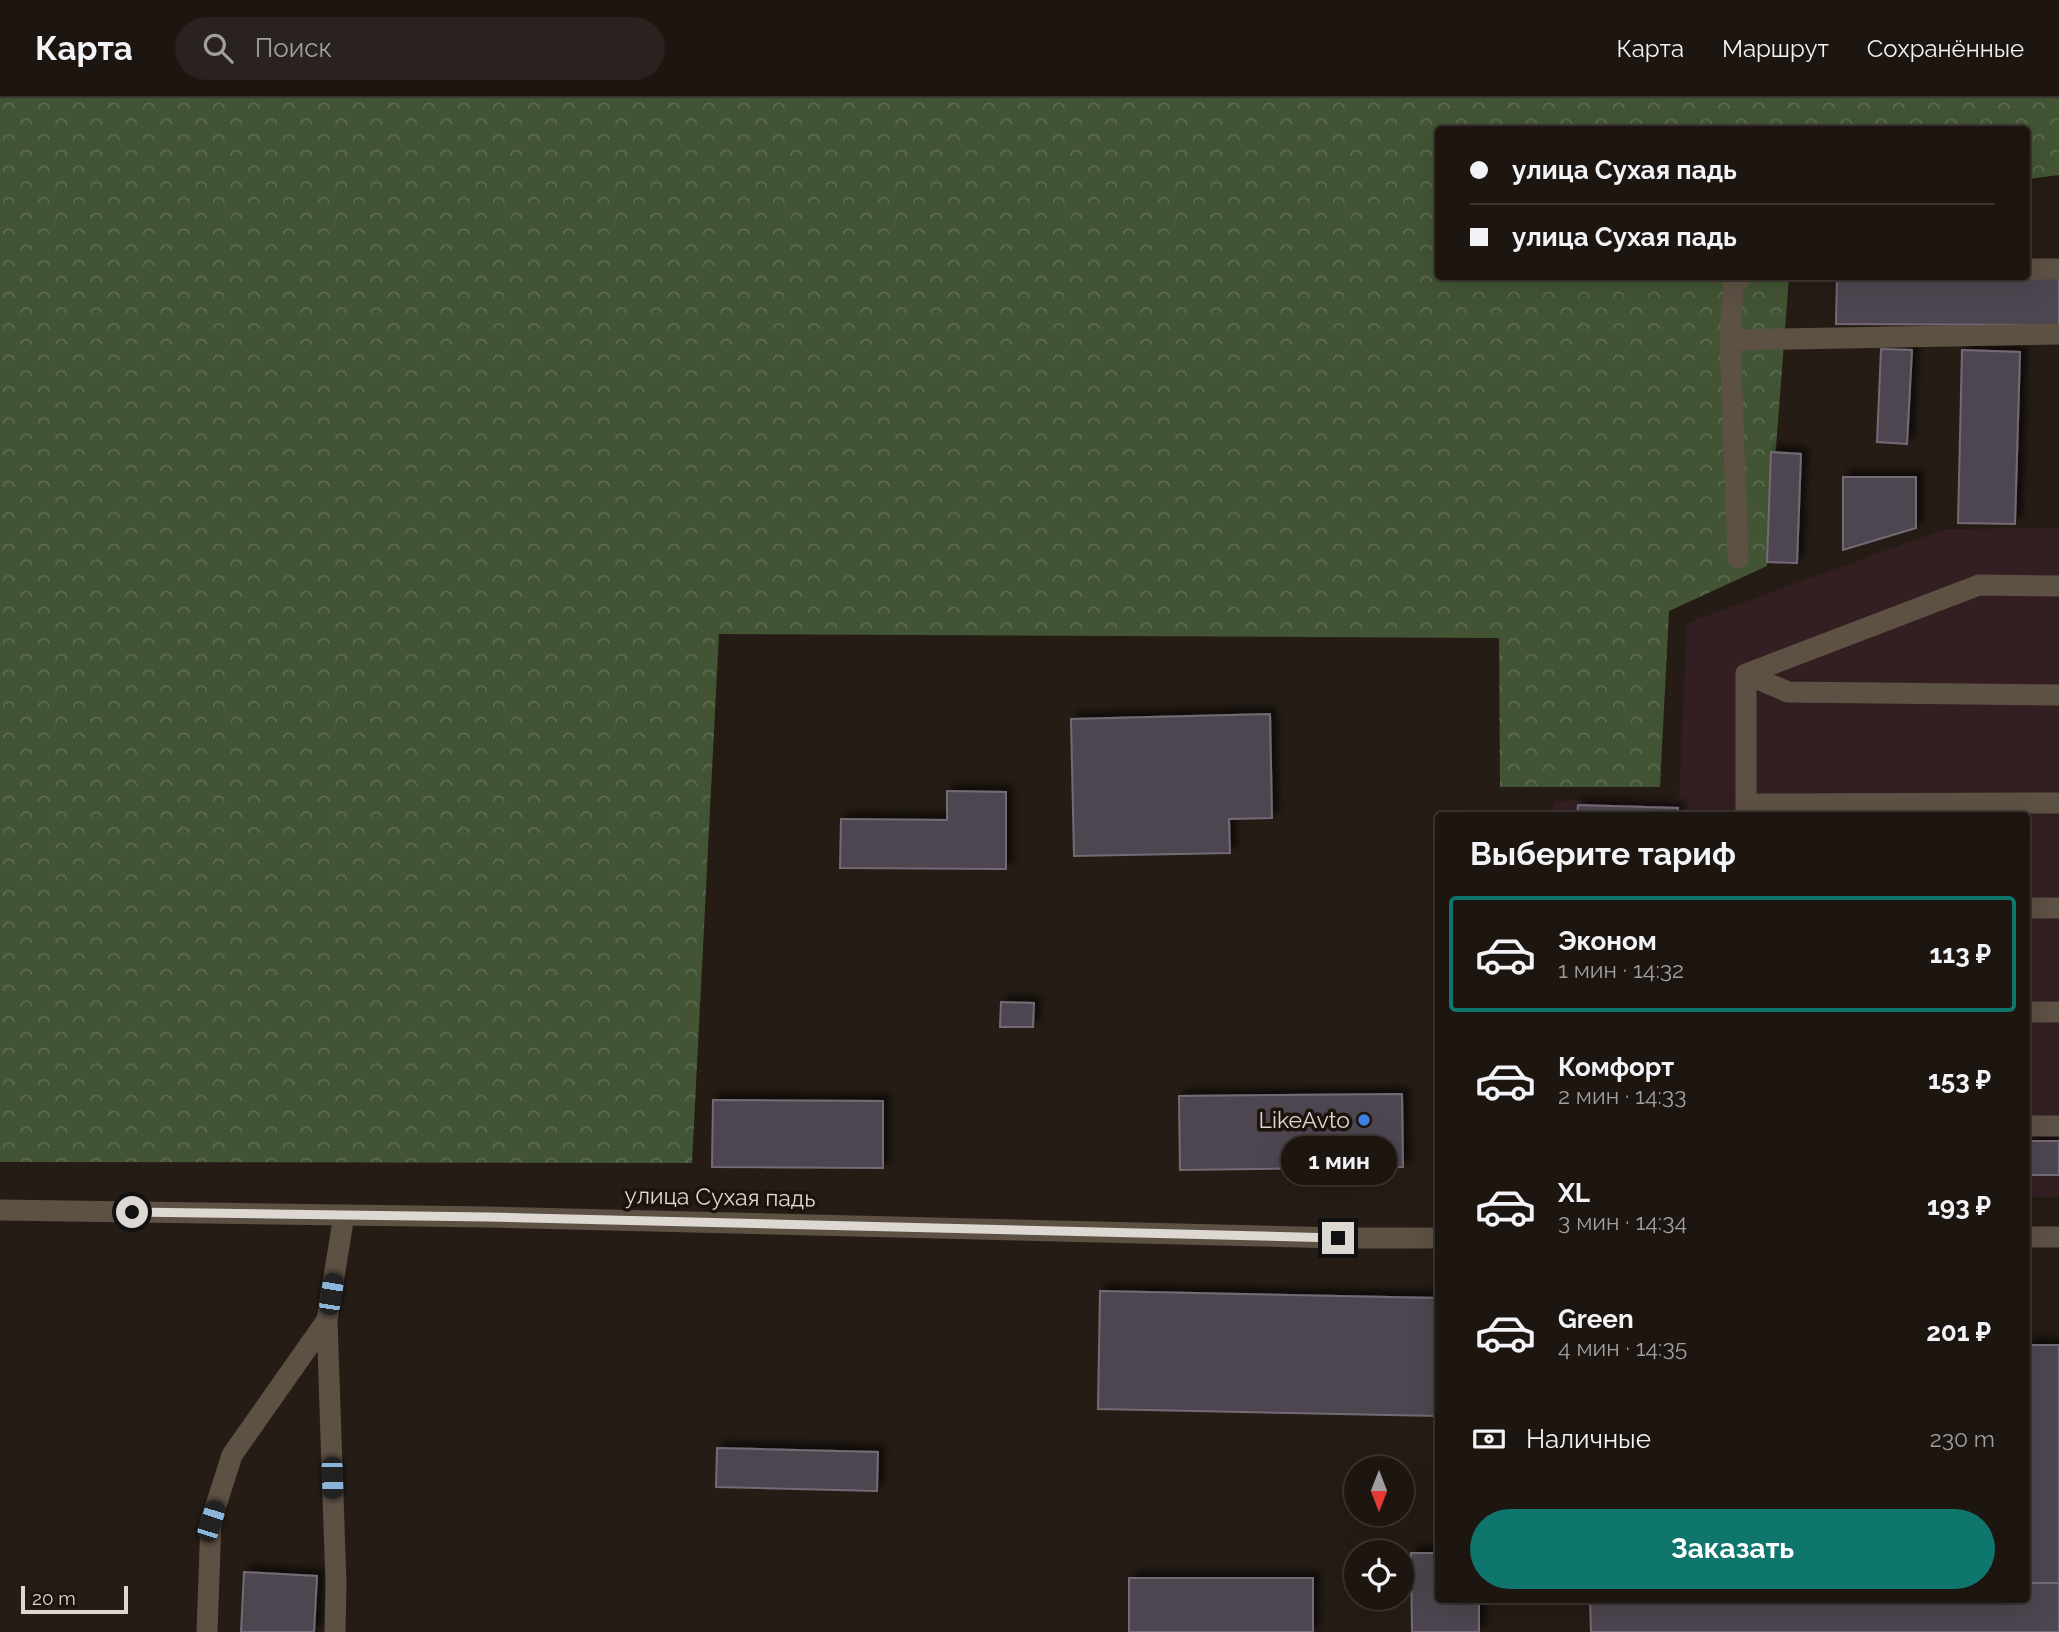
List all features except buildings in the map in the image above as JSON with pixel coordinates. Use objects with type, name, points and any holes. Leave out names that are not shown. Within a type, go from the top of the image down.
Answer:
[{"type":"street","points":[[2030,269],[2059,269]]},
{"type":"street","points":[[1738,558],[1730,340],[1733,287],[1739,280]]},
{"type":"street","points":[[1730,340],[2059,334]]},
{"type":"street","points":[[1746,674],[1979,585],[2059,586]]},
{"type":"street","points":[[1746,674],[1788,692],[2059,695]]},
{"type":"street","points":[[1746,674],[1746,810],[2059,803]]},
{"type":"street","points":[[2030,908],[2059,908]]},
{"type":"street","points":[[2030,1012],[2059,1012]]},
{"type":"street","points":[[2030,1126],[2059,1126]]},
{"type":"street","name":"улица Сухая падь","points":[[0,1210],[344,1214],[1325,1238],[1435,1238]]},
{"type":"street","points":[[335,1632],[336,1584],[327,1320],[344,1214]]},
{"type":"street","points":[[2030,1237],[2059,1237]]},
{"type":"street","points":[[207,1632],[211,1521],[232,1455],[327,1320]]},
{"type":"shaded area","points":[[2059,528],[2059,1197],[2030,1197],[2030,812],[1554,812],[1554,801],[1679,798],[1687,623],[1945,529]]},
{"type":"green space","points":[[0,98],[2059,98],[2059,175],[2030,179],[2030,126],[1435,126],[1435,280],[1789,280],[1767,566],[1669,611],[1660,787],[1500,787],[1499,638],[719,634],[692,1163],[0,1162]]},
{"type":"place","name":"LikeAvto","points":[[1364,1120]]},
{"type":"route","points":[[132,1212],[488,1217],[1338,1238]]}]
